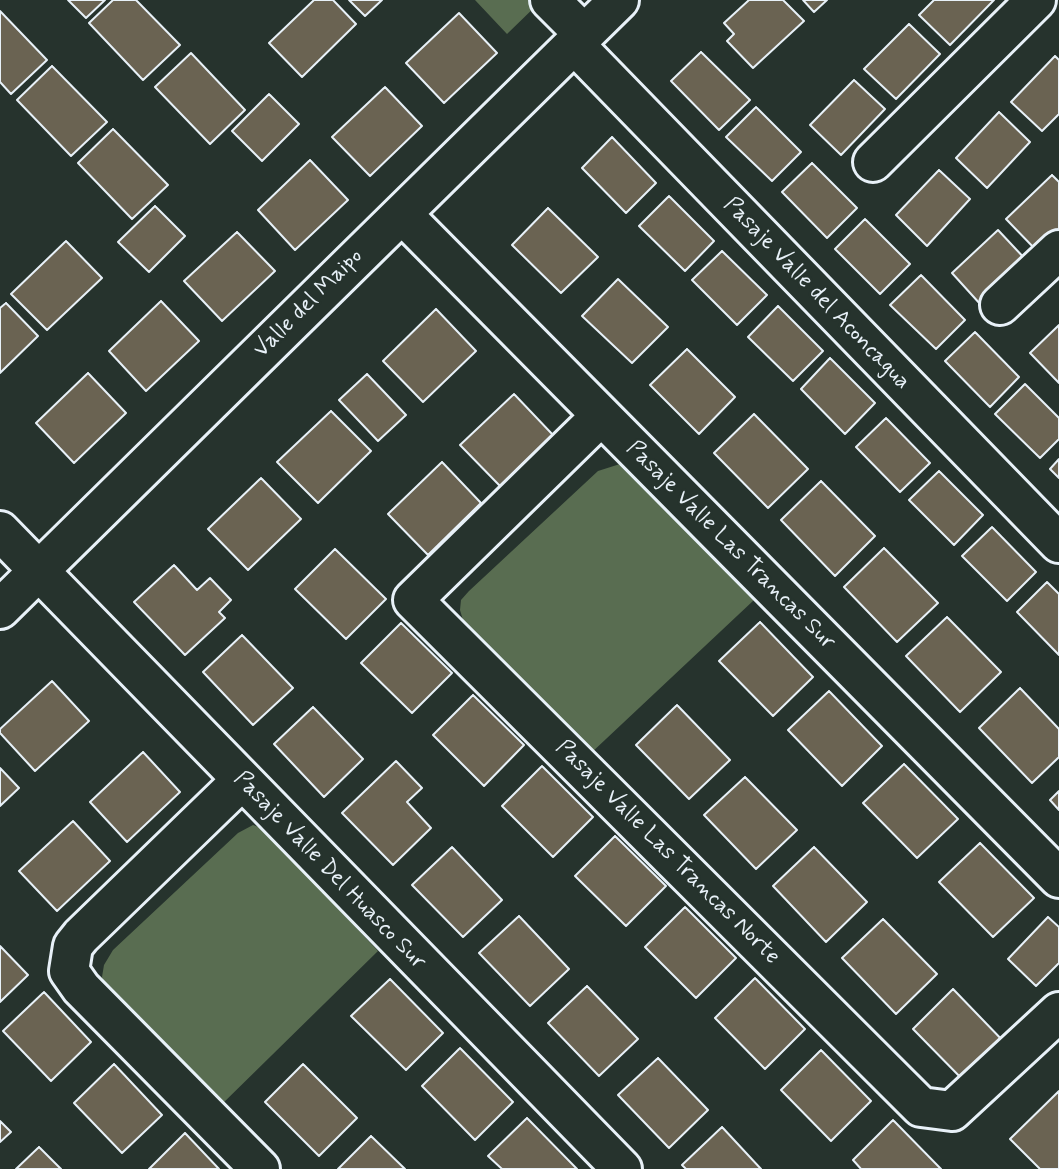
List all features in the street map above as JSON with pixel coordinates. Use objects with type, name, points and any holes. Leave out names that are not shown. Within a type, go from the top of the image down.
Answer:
[{"type":"street","name":"Pasaje Valle del Aconcagua","points":[[550,0],[579,39],[1059,543]]},
{"type":"street","name":"Valle del Maipo","points":[[0,609],[619,0]]},
{"type":"street","points":[[873,162],[1035,0]]},
{"type":"street","name":"Pasaje Valle Las Trancas Sur","points":[[402,214],[1059,878]]},
{"type":"street","points":[[1000,305],[1059,250]]},
{"type":"street","name":"Pasaje Valle Las Trancas Norte","points":[[601,416],[413,600],[922,1107],[952,1111],[1059,1012]]},
{"type":"street","name":"Pasaje Valle Del Huasco Sur","points":[[0,531],[37,572],[622,1169]]},
{"type":"street","points":[[241,781],[81,936],[73,946],[69,971],[80,988],[260,1169]]},
{"type":"green space","points":[[475,0],[542,0],[507,34]]},
{"type":"green space","points":[[620,464],[629,468],[754,600],[590,754],[465,627],[460,610],[461,600],[598,471]]},
{"type":"green space","points":[[253,825],[264,829],[378,951],[218,1108],[104,985],[102,977],[104,965],[113,950],[238,833]]},
{"type":"building","points":[[68,0],[105,0],[86,18]]},
{"type":"building","points":[[113,0],[136,0],[180,45],[143,80],[89,23]]},
{"type":"building","points":[[314,0],[333,0],[356,24],[302,77],[269,43]]},
{"type":"building","points":[[349,0],[382,0],[365,16]]},
{"type":"building","points":[[749,0],[783,0],[804,21],[753,68],[727,41],[734,34],[724,23]]},
{"type":"building","points":[[803,0],[827,0],[814,12]]},
{"type":"building","points":[[934,0],[994,0],[950,45],[919,15]]},
{"type":"building","points":[[0,11],[47,60],[11,94],[0,82]]},
{"type":"building","points":[[459,13],[497,53],[444,103],[406,63]]},
{"type":"building","points":[[909,24],[940,54],[896,99],[864,69]]},
{"type":"building","points":[[701,52],[750,100],[719,130],[671,81]]},
{"type":"building","points":[[191,53],[245,110],[210,144],[155,87]]},
{"type":"building","points":[[1055,56],[1059,60],[1059,114],[1042,131],[1011,102]]},
{"type":"building","points":[[52,66],[107,122],[71,156],[17,100]]},
{"type":"building","points":[[854,80],[885,109],[841,155],[810,125]]},
{"type":"building","points":[[385,87],[422,126],[370,176],[332,137]]},
{"type":"building","points":[[269,94],[299,124],[262,161],[232,131]]},
{"type":"building","points":[[756,107],[801,152],[772,181],[726,137]]},
{"type":"building","points":[[999,112],[1030,142],[987,188],[956,158]]},
{"type":"building","points":[[113,129],[168,185],[132,219],[78,163]]},
{"type":"building","points":[[612,137],[656,183],[626,213],[582,168]]},
{"type":"building","points":[[310,160],[348,200],[295,250],[258,210]]},
{"type":"building","points":[[812,163],[857,208],[827,238],[782,192]]},
{"type":"building","points":[[939,170],[970,199],[927,246],[896,215]]},
{"type":"building","points":[[1052,175],[1059,182],[1059,229],[1036,250],[1006,219]]},
{"type":"building","points":[[669,196],[714,241],[685,271],[639,226]]},
{"type":"building","points":[[155,206],[185,236],[149,272],[118,242]]},
{"type":"building","points":[[548,208],[598,257],[561,293],[512,245]]},
{"type":"building","points":[[865,219],[910,264],[880,294],[835,249]]},
{"type":"building","points":[[998,230],[1027,261],[981,305],[952,273]]},
{"type":"building","points":[[237,232],[275,271],[222,321],[184,281]]},
{"type":"building","points":[[66,241],[102,278],[47,330],[11,294]]},
{"type":"building","points":[[722,251],[767,295],[737,325],[692,280]]},
{"type":"building","points":[[921,275],[965,320],[936,349],[890,305]]},
{"type":"building","points":[[618,279],[668,327],[632,363],[582,316]]},
{"type":"building","points":[[161,301],[199,341],[146,391],[109,351]]},
{"type":"building","points":[[6,303],[38,336],[0,373],[0,308]]},
{"type":"building","points":[[778,306],[823,351],[793,381],[748,337]]},
{"type":"building","points":[[436,309],[476,351],[423,402],[383,361]]},
{"type":"building","points":[[1059,325],[1059,383],[1030,353]]},
{"type":"building","points":[[975,332],[1019,377],[990,407],[945,361]]},
{"type":"building","points":[[687,349],[735,397],[699,434],[650,385]]},
{"type":"building","points":[[830,358],[875,403],[845,434],[801,389]]},
{"type":"building","points":[[88,373],[126,413],[74,463],[36,423]]},
{"type":"building","points":[[367,374],[406,415],[378,441],[339,400]]},
{"type":"building","points":[[1025,384],[1059,418],[1059,439],[1040,458],[995,414]]},
{"type":"building","points":[[514,394],[553,435],[500,486],[460,445]]},
{"type":"building","points":[[331,411],[371,451],[318,503],[277,462]]},
{"type":"building","points":[[754,414],[808,469],[768,508],[714,453]]},
{"type":"building","points":[[886,418],[930,463],[900,492],[856,447]]},
{"type":"building","points":[[1059,459],[1059,478],[1050,469]]},
{"type":"building","points":[[442,462],[481,503],[428,555],[388,514]]},
{"type":"building","points":[[939,471],[983,515],[954,545],[909,500]]},
{"type":"building","points":[[261,478],[301,519],[248,570],[208,529]]},
{"type":"building","points":[[821,481],[875,536],[835,576],[781,520]]},
{"type":"building","points":[[992,527],[1036,572],[1007,601],[962,556]]},
{"type":"building","points":[[884,548],[938,603],[897,642],[844,587]]},
{"type":"building","points":[[335,549],[386,599],[346,639],[295,589]]},
{"type":"building","points":[[174,565],[197,590],[210,578],[231,600],[219,612],[225,618],[185,655],[134,602]]},
{"type":"building","points":[[1047,582],[1059,594],[1059,655],[1017,612]]},
{"type":"building","points":[[947,617],[1001,672],[960,712],[906,656]]},
{"type":"building","points":[[760,622],[813,677],[773,716],[719,661]]},
{"type":"building","points":[[401,623],[452,673],[412,713],[361,663]]},
{"type":"building","points":[[242,635],[293,688],[253,725],[203,672]]},
{"type":"building","points":[[52,681],[89,721],[35,771],[0,733],[0,729]]},
{"type":"building","points":[[1020,688],[1059,729],[1059,757],[1032,783],[979,728]]},
{"type":"building","points":[[829,691],[882,746],[842,786],[788,730]]},
{"type":"building","points":[[473,695],[524,745],[484,786],[433,735]]},
{"type":"building","points":[[677,705],[730,760],[689,799],[636,745]]},
{"type":"building","points":[[313,707],[363,759],[324,797],[274,744]]},
{"type":"building","points":[[143,752],[180,792],[127,842],[90,802]]},
{"type":"building","points":[[396,761],[422,788],[407,802],[431,828],[393,865],[342,813]]},
{"type":"building","points":[[904,764],[958,819],[917,858],[863,803]]},
{"type":"building","points":[[542,766],[593,817],[553,857],[502,806]]},
{"type":"building","points":[[0,768],[19,788],[0,806]]},
{"type":"building","points":[[745,777],[797,830],[756,869],[704,815]]},
{"type":"building","points":[[1059,791],[1059,810],[1050,800]]},
{"type":"building","points":[[73,821],[110,861],[57,911],[19,871]]},
{"type":"building","points":[[615,836],[666,886],[626,926],[575,876]]},
{"type":"building","points":[[980,843],[1034,898],[993,937],[939,882]]},
{"type":"building","points":[[452,847],[502,900],[463,937],[412,885]]},
{"type":"building","points":[[814,847],[867,902],[826,942],[773,886]]},
{"type":"building","points":[[685,907],[736,958],[696,998],[645,947]]},
{"type":"building","points":[[519,916],[569,969],[530,1006],[479,953]]},
{"type":"building","points":[[1048,917],[1059,927],[1059,963],[1036,986],[1008,959]]},
{"type":"building","points":[[883,919],[937,974],[896,1014],[842,958]]},
{"type":"building","points":[[0,946],[28,975],[0,1002]]},
{"type":"building","points":[[755,978],[805,1029],[765,1069],[715,1018]]},
{"type":"building","points":[[390,979],[443,1033],[406,1070],[351,1016]]},
{"type":"building","points":[[587,986],[638,1039],[599,1076],[548,1023]]},
{"type":"building","points":[[953,989],[1007,1045],[967,1084],[913,1029]]},
{"type":"building","points":[[44,992],[91,1042],[51,1081],[3,1031]]},
{"type":"building","points":[[460,1048],[513,1102],[475,1140],[422,1086]]},
{"type":"building","points":[[821,1050],[871,1101],[831,1141],[781,1090]]},
{"type":"building","points":[[658,1058],[708,1110],[669,1148],[618,1095]]},
{"type":"building","points":[[114,1064],[162,1115],[122,1153],[74,1103]]},
{"type":"building","points":[[303,1064],[357,1118],[319,1156],[265,1102]]},
{"type":"building","points":[[1059,1091],[1059,1169],[1040,1169],[1010,1139]]},
{"type":"building","points":[[527,1118],[577,1169],[502,1169],[488,1156]]},
{"type":"building","points":[[893,1120],[941,1169],[861,1169],[853,1160]]},
{"type":"building","points":[[0,1121],[11,1132],[0,1142]]},
{"type":"building","points":[[722,1127],[761,1169],[686,1169],[682,1165]]},
{"type":"building","points":[[185,1133],[219,1169],[149,1169]]},
{"type":"building","points":[[371,1136],[405,1169],[338,1169]]},
{"type":"building","points":[[39,1147],[61,1169],[16,1169]]}]
